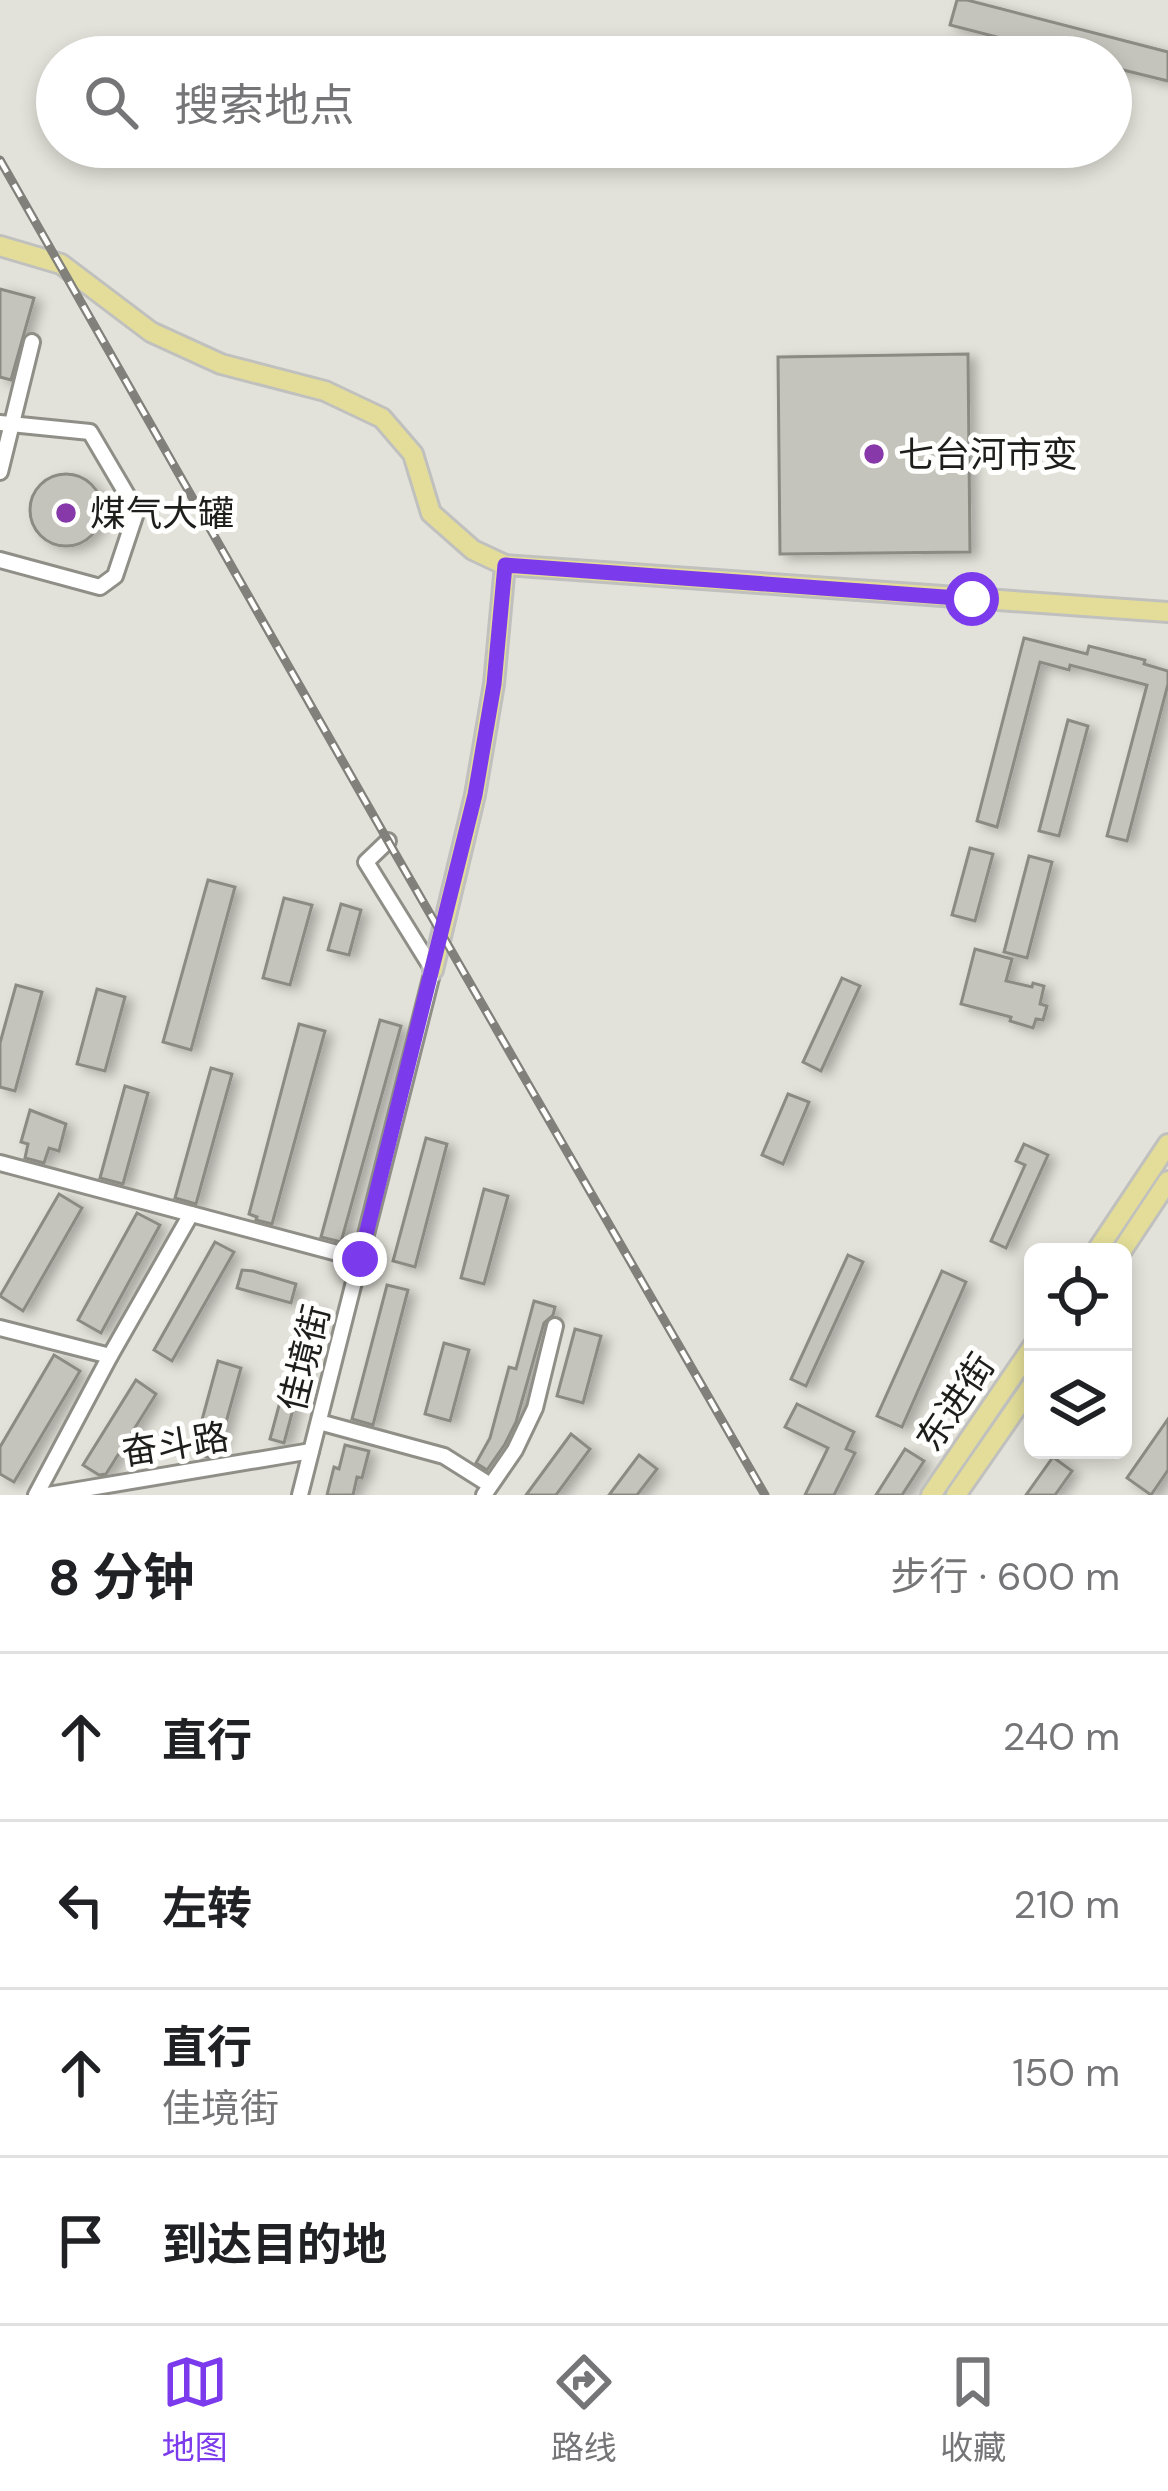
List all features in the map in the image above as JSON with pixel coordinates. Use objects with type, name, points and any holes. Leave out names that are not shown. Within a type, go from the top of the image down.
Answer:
[{"type":"main road","points":[[0,246],[61,264],[151,332],[221,364],[325,391],[382,418],[413,454],[431,512],[473,550],[505,565],[1168,612]]},
{"type":"main road","points":[[433,970],[475,795],[494,684],[505,565]]},
{"type":"main road","points":[[1102,1243],[1168,1144]]},
{"type":"main road","points":[[1127,1243],[1168,1181]]},
{"type":"main road","name":"东进街","points":[[931,1495],[1030,1351]]},
{"type":"main road","name":"东进街","points":[[956,1495],[1024,1397]]},
{"type":"street","points":[[0,472],[6,424],[32,342]]},
{"type":"street","points":[[0,560],[100,586],[116,576],[135,516],[90,432],[6,424]]},
{"type":"street","points":[[388,841],[366,862],[433,970]]},
{"type":"street","name":"佳境街","points":[[300,1495],[433,970]]},
{"type":"street","points":[[0,1163],[360,1259]]},
{"type":"street","points":[[36,1495],[190,1214]]},
{"type":"street","points":[[319,1422],[445,1456],[487,1490],[535,1408],[555,1326]]},
{"type":"street","points":[[0,1328],[110,1356]]},
{"type":"street","name":"奋斗路","points":[[48,1495],[311,1451]]},
{"type":"building","points":[[957,0],[967,0],[1106,36],[993,36],[950,25]]},
{"type":"building","points":[[1132,43],[1168,52],[1168,81],[1132,72]]},
{"type":"building","points":[[0,289],[34,298],[11,380],[0,377]]},
{"type":"building","name":"七台河市变","points":[[968,354],[970,552],[780,554],[778,357]]},
{"type":"building","name":"煤气大罐","points":[[66,474],[91,485],[102,510],[91,535],[66,546],[41,535],[30,510],[41,485]]},
{"type":"building","points":[[1024,638],[1087,654],[1089,646],[1168,671],[1127,841],[1107,836],[1147,685],[1070,665],[1069,670],[1040,662],[997,827],[977,821]]},
{"type":"building","points":[[1068,720],[1088,726],[1059,836],[1039,831]]},
{"type":"building","points":[[970,848],[993,854],[975,921],[952,915]]},
{"type":"building","points":[[1029,856],[1052,862],[1027,958],[1004,952]]},
{"type":"building","points":[[208,880],[235,887],[191,1050],[163,1042]]},
{"type":"building","points":[[284,898],[312,905],[290,985],[263,978]]},
{"type":"building","points":[[341,904],[361,910],[349,955],[328,950]]},
{"type":"building","points":[[975,949],[1012,959],[1006,981],[1044,986],[1043,1020],[1036,1019],[1033,1028],[961,1004]]},
{"type":"building","points":[[842,978],[860,986],[821,1071],[803,1062]]},
{"type":"building","points":[[16,985],[42,992],[15,1091],[0,1087],[0,1043]]},
{"type":"building","points":[[97,989],[125,997],[105,1071],[77,1064]]},
{"type":"building","points":[[380,1020],[401,1026],[341,1242],[321,1237]]},
{"type":"building","points":[[299,1024],[325,1031],[272,1224],[249,1214]]},
{"type":"building","points":[[211,1068],[232,1074],[196,1204],[175,1198]]},
{"type":"building","points":[[125,1086],[148,1093],[123,1184],[100,1178]]},
{"type":"building","points":[[788,1094],[809,1102],[783,1164],[762,1155]]},
{"type":"building","points":[[30,1110],[66,1124],[59,1151],[49,1148],[44,1163],[25,1158],[28,1144],[21,1142]]},
{"type":"building","points":[[426,1138],[447,1144],[415,1267],[393,1261]]},
{"type":"building","points":[[1024,1144],[1048,1155],[1006,1248],[991,1241],[1025,1165],[1016,1161]]},
{"type":"building","points":[[484,1189],[508,1196],[484,1284],[461,1278]]},
{"type":"building","points":[[59,1194],[82,1208],[23,1311],[0,1296]]},
{"type":"building","points":[[137,1213],[160,1225],[101,1333],[78,1320]]},
{"type":"building","points":[[215,1242],[234,1252],[172,1361],[154,1350]]},
{"type":"building","points":[[848,1255],[863,1262],[806,1386],[791,1379]]},
{"type":"building","points":[[242,1270],[296,1284],[291,1303],[237,1288]]},
{"type":"building","points":[[942,1271],[966,1282],[902,1427],[877,1416]]},
{"type":"building","points":[[387,1285],[408,1290],[373,1425],[352,1419]]},
{"type":"building","points":[[534,1301],[555,1307],[553,1315],[544,1323],[516,1422],[487,1470],[476,1463],[490,1438],[509,1367],[516,1369]]},
{"type":"building","points":[[306,1305],[320,1309],[284,1443],[270,1439]]},
{"type":"building","points":[[575,1329],[601,1336],[583,1403],[557,1396]]},
{"type":"building","points":[[444,1343],[469,1350],[450,1421],[425,1414]]},
{"type":"building","points":[[54,1355],[80,1371],[14,1482],[0,1474],[0,1447]]},
{"type":"building","points":[[218,1361],[241,1368],[217,1455],[208,1457],[193,1453]]},
{"type":"building","points":[[136,1380],[156,1394],[106,1474],[99,1475],[83,1465]]},
{"type":"building","points":[[797,1404],[854,1432],[846,1449],[855,1453],[834,1495],[805,1495],[828,1448],[785,1427]]},
{"type":"building","points":[[1168,1419],[1168,1470],[1151,1495],[1127,1478]]},
{"type":"building","points":[[571,1434],[590,1449],[556,1495],[526,1495]]},
{"type":"building","points":[[345,1445],[369,1451],[362,1478],[357,1477],[353,1495],[327,1495],[334,1467],[339,1469]]},
{"type":"building","points":[[905,1449],[924,1461],[902,1495],[876,1495]]},
{"type":"building","points":[[639,1455],[657,1469],[637,1495],[609,1495]]},
{"type":"building","points":[[1052,1459],[1072,1471],[1055,1495],[1026,1495]]},
{"type":"railway","points":[[0,160],[765,1495]]},
{"type":"place","name":"七台河市变","points":[[874,454]]},
{"type":"place","name":"煤气大罐","points":[[66,513]]},
{"type":"route","points":[[360,1259],[475,795],[494,684],[505,565],[972,599]]}]
